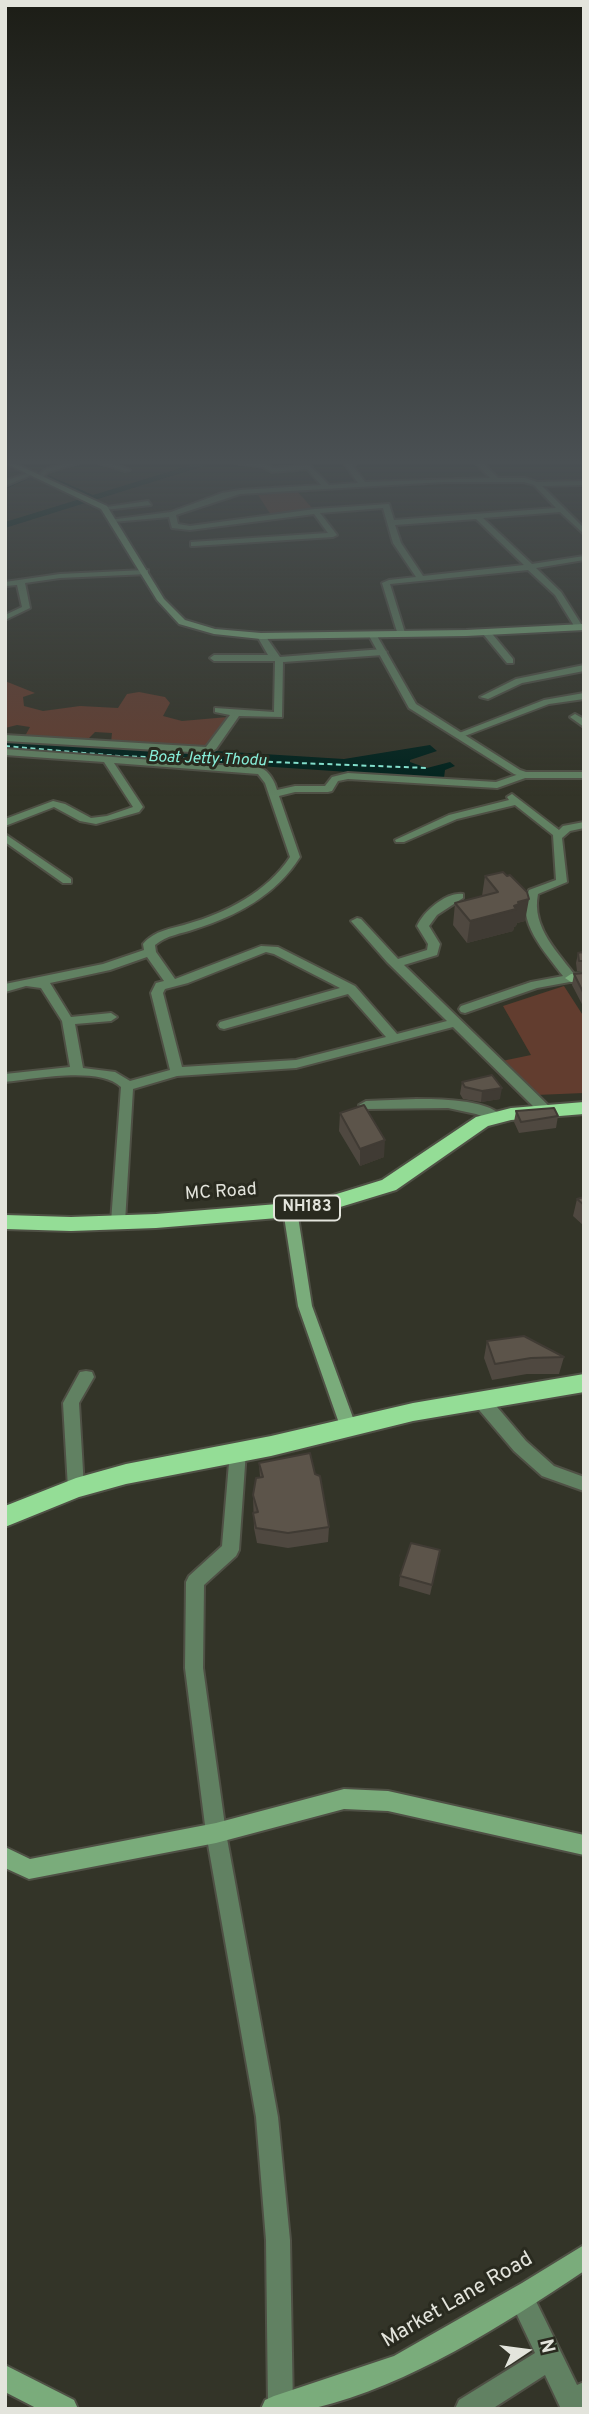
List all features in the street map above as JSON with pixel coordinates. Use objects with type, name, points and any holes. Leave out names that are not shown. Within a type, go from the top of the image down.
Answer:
[{"type":"highway","name":"MC Road","points":[[5,1222],[118,1222],[290,1210],[347,1200],[389,1185],[467,1129],[495,1116],[584,1108]]},
{"type":"highway","points":[[5,1517],[76,1488],[126,1474],[480,1399],[584,1382]]},
{"type":"main road","points":[[145,572],[161,600],[182,622],[214,631],[261,636],[486,632],[582,627]]},
{"type":"main road","points":[[290,1210],[305,1306],[348,1426]]},
{"type":"main road","points":[[5,1857],[29,1869],[216,1833],[344,1799],[388,1801],[584,1845]]},
{"type":"main road","name":"Market Lane Road","points":[[278,2407],[400,2367],[521,2298],[584,2257]]},
{"type":"main road","points":[[5,2378],[65,2409]]},
{"type":"street","points":[[5,584],[60,576],[145,572]]},
{"type":"street","points":[[417,572],[422,580]]},
{"type":"street","points":[[401,633],[386,583],[491,572]]},
{"type":"street","points":[[535,572],[558,594],[582,627]]},
{"type":"street","points":[[5,618],[26,608],[21,582]]},
{"type":"street","points":[[486,632],[510,661]]},
{"type":"street","points":[[372,634],[412,706],[525,775]]},
{"type":"street","points":[[218,710],[279,715],[276,659],[261,636]]},
{"type":"street","points":[[214,658],[276,659],[383,652]]},
{"type":"street","points":[[485,697],[519,681],[584,668]]},
{"type":"street","points":[[458,735],[547,702],[584,696]]},
{"type":"street","points":[[5,738],[208,750],[237,713]]},
{"type":"street","points":[[5,752],[261,771],[266,775],[295,857],[288,871],[270,890],[193,926],[155,938],[149,944],[150,952],[171,982]]},
{"type":"street","points":[[5,823],[53,804],[60,804],[84,820],[96,821],[135,810],[138,807],[134,799],[107,759]]},
{"type":"street","points":[[274,794],[295,789],[328,789],[335,779],[348,776],[497,785],[525,775],[584,775]]},
{"type":"street","points":[[497,785],[559,835]]},
{"type":"street","points":[[400,840],[453,817],[517,801]]},
{"type":"street","points":[[577,978],[540,934],[531,915],[530,899],[533,892],[562,882],[563,874],[557,849],[559,835],[567,828],[584,825]]},
{"type":"street","points":[[5,837],[68,881]]},
{"type":"street","points":[[396,964],[433,952],[434,944],[423,926],[424,921],[443,904],[459,896]]},
{"type":"street","points":[[357,921],[396,964],[547,1112]]},
{"type":"street","points":[[177,1072],[157,993],[160,986],[184,980],[265,948],[278,951],[351,989],[395,1039]]},
{"type":"street","points":[[5,988],[106,967],[150,952]]},
{"type":"street","points":[[465,1009],[535,985],[577,978]]},
{"type":"street","points":[[37,982],[45,985],[68,1021],[76,1071]]},
{"type":"street","points":[[224,1025],[351,989]]},
{"type":"street","points":[[68,1021],[111,1017]]},
{"type":"street","points":[[127,1086],[177,1072],[296,1064],[455,1023]]},
{"type":"street","points":[[5,1078],[76,1071],[111,1074],[127,1086],[118,1222]]},
{"type":"street","points":[[366,1105],[453,1103],[473,1106],[495,1116]]},
{"type":"street","points":[[76,1488],[71,1404],[74,1396],[82,1391],[86,1377]]},
{"type":"street","points":[[480,1399],[520,1446],[548,1471],[584,1484]]},
{"type":"street","points":[[238,1451],[230,1550],[195,1582],[194,1668],[216,1833],[267,2117],[278,2240],[278,2407]]},
{"type":"street","points":[[521,2298],[572,2403],[584,2395]]},
{"type":"street","points":[[468,2409],[550,2358]]},
{"type":"shaded area","points":[[5,681],[35,693],[23,697],[24,706],[43,711],[80,706],[118,708],[127,694],[139,692],[165,697],[170,703],[163,716],[182,721],[228,717],[207,748],[111,743],[112,733],[95,732],[86,741],[25,736],[30,727],[17,725],[5,728]]},
{"type":"shaded area","points":[[564,986],[584,1017],[584,1093],[536,1095],[502,1061],[531,1055],[503,1006]]},
{"type":"water","name":"Boat Jetty Thodu","points":[[5,738],[344,759],[430,745],[437,751],[410,762],[427,768],[450,762],[455,766],[445,770],[444,778],[423,777],[5,749]]},
{"type":"building","points":[[503,872],[507,876],[510,875],[527,892],[529,899],[518,902],[519,904],[514,906],[516,909],[470,921],[455,903],[498,892],[485,876]]},
{"type":"building","points":[[582,952],[584,961],[579,961],[578,953]]},
{"type":"building","points":[[584,973],[584,994],[574,974]]},
{"type":"building","points":[[492,1075],[502,1088],[482,1091],[465,1087],[462,1082]]},
{"type":"building","points":[[364,1105],[385,1140],[360,1149],[340,1113]]},
{"type":"building","points":[[554,1108],[558,1116],[521,1122],[516,1111]]},
{"type":"building","points":[[524,1336],[564,1357],[531,1358],[495,1364],[487,1341]]},
{"type":"building","points":[[310,1453],[315,1474],[320,1476],[329,1527],[288,1533],[256,1528],[253,1513],[258,1512],[253,1495],[256,1478],[263,1477],[259,1463]]},
{"type":"building","points":[[411,1543],[440,1550],[432,1585],[400,1576]]},
{"type":"ferry route","points":[[5,746],[119,756],[427,768]]}]
